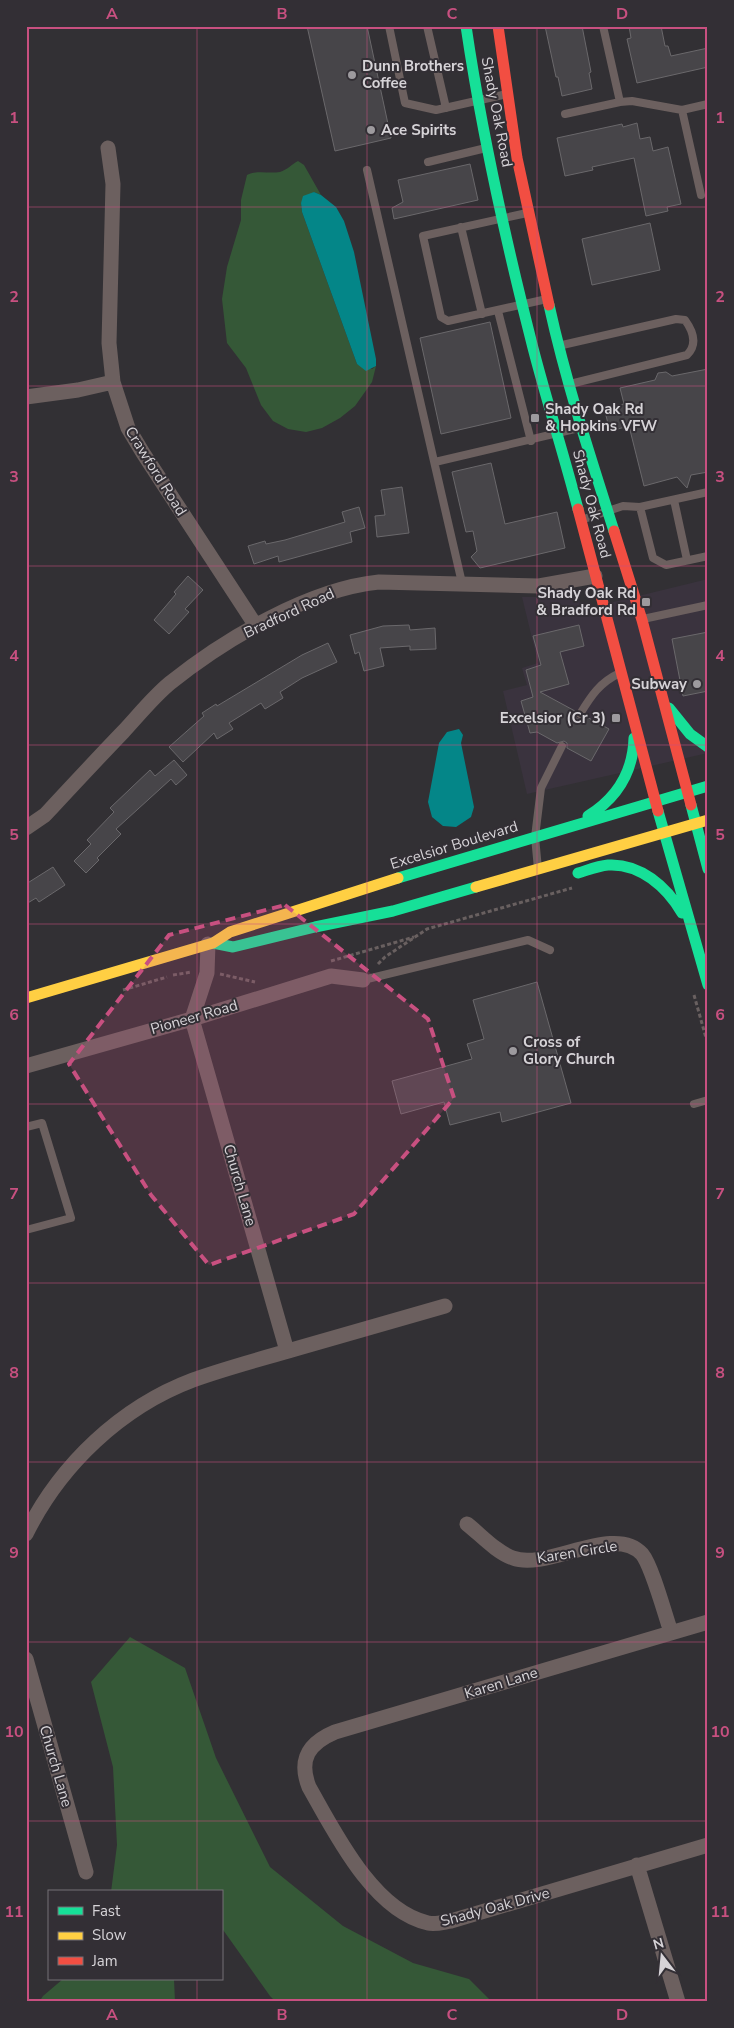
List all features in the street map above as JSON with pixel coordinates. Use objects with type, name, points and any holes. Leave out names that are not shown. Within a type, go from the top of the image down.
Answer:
[{"type":"main road","name":"Shady Oak Road","points":[[466,26],[478,101],[502,217],[523,305],[664,834],[708,985]]},
{"type":"main road","name":"Shady Oak Road","points":[[498,26],[507,94],[527,213],[558,346],[581,427],[642,620],[708,869]]},
{"type":"main road","points":[[663,699],[676,719],[690,734],[708,747]]},
{"type":"main road","points":[[567,827],[600,809],[622,786],[629,772],[635,752],[632,716]]},
{"type":"main road","name":"Excelsior Boulevard","points":[[26,998],[210,944],[230,932],[368,887],[708,786]]},
{"type":"main road","name":"Excelsior Boulevard","points":[[210,944],[233,947],[315,927],[393,911],[708,820]]},
{"type":"main road","points":[[564,876],[609,865],[637,870],[648,876],[671,895],[679,906],[693,936]]},
{"type":"main road","points":[[393,911],[461,903]]},
{"type":"street","name":"Crawford Road","points":[[108,148],[113,184],[109,342],[113,382],[128,428],[256,626]]},
{"type":"street","points":[[26,397],[78,390],[113,382]]},
{"type":"street","name":"Bradford Road","points":[[26,828],[45,815],[169,684],[199,662],[256,626],[316,597],[359,584],[379,582],[539,586],[560,584],[595,576]]},
{"type":"street","points":[[192,1018],[207,973],[210,944]]},
{"type":"street","name":"Pioneer Road","points":[[26,1066],[330,976],[363,980]]},
{"type":"street","name":"Church Lane","points":[[192,1018],[287,1351]]},
{"type":"street","points":[[26,1534],[58,1480],[87,1449],[118,1422],[154,1399],[191,1381],[287,1351],[445,1306]]},
{"type":"street","name":"Karen Circle","points":[[467,1524],[501,1552],[514,1559],[531,1560],[615,1542],[630,1545],[642,1554],[648,1565],[671,1632]]},
{"type":"street","name":"Karen Lane","points":[[304,1761],[312,1747],[321,1739],[335,1732],[708,1622]]},
{"type":"street","name":"Church Lane","points":[[26,1660],[86,1872]]},
{"type":"street","name":"Shady Oak Drive","points":[[304,1761],[305,1777],[309,1787],[344,1849],[386,1899],[406,1916],[430,1924],[451,1921],[708,1845]]},
{"type":"street","points":[[638,1865],[678,2002]]},
{"type":"lane","points":[[389,26],[405,103],[436,110],[507,94]]},
{"type":"lane","points":[[428,26],[446,108]]},
{"type":"lane","points":[[603,26],[620,102]]},
{"type":"lane","points":[[565,114],[632,101],[682,110],[708,104]]},
{"type":"lane","points":[[682,110],[701,195]]},
{"type":"lane","points":[[428,162],[488,148]]},
{"type":"lane","points":[[367,170],[462,583]]},
{"type":"lane","points":[[527,213],[423,236],[441,317],[448,321],[547,299]]},
{"type":"lane","points":[[461,227],[482,314]]},
{"type":"lane","points":[[498,311],[531,441]]},
{"type":"lane","points":[[558,346],[676,319],[685,320],[693,336],[694,344],[687,355],[568,384]]},
{"type":"lane","points":[[435,462],[531,441],[581,427]]},
{"type":"lane","points":[[581,520],[623,506],[640,507],[708,492]]},
{"type":"lane","points":[[674,500],[687,560]]},
{"type":"lane","points":[[640,507],[653,558],[666,565],[708,556]]},
{"type":"lane","points":[[642,620],[708,604]]},
{"type":"lane","points":[[580,714],[593,692],[606,680],[621,673]]},
{"type":"lane","points":[[539,870],[535,837],[541,788],[562,746]]},
{"type":"lane","points":[[363,980],[528,940],[550,950]]},
{"type":"lane","points":[[694,1104],[708,1100]]},
{"type":"lane","points":[[26,1128],[42,1123],[71,1218],[27,1228]]},
{"type":"path","points":[[363,980],[385,957],[428,929],[581,886]]},
{"type":"highlighted area","points":[[285,905],[428,1019],[454,1098],[354,1214],[209,1265],[151,1195],[69,1064],[169,935]]},
{"type":"shaded area","points":[[708,579],[708,753],[527,794],[503,691],[527,685],[522,668],[538,663],[522,597],[577,597],[585,609]]},
{"type":"green space","points":[[298,161],[304,165],[321,195],[314,192],[301,203],[302,212],[357,364],[372,369],[376,366],[372,382],[355,406],[340,418],[322,428],[306,432],[288,429],[273,421],[261,405],[246,368],[227,343],[222,299],[227,267],[241,220],[241,200],[247,175],[280,172]]},
{"type":"green space","points":[[130,1637],[185,1668],[216,1758],[270,1867],[343,1926],[413,1963],[469,1979],[492,2002],[276,2002],[222,1928],[222,1890],[111,1890],[117,1845],[113,1767],[91,1682]]},
{"type":"green space","points":[[62,1980],[174,1980],[175,2002],[39,2002],[43,1996]]},
{"type":"water","points":[[314,192],[336,207],[344,221],[354,252],[376,359],[376,366],[366,371],[357,364],[302,212],[301,203],[303,196]]},
{"type":"water","points":[[459,729],[463,735],[461,743],[474,807],[471,817],[456,827],[443,826],[432,817],[428,802],[439,743],[447,732]]},
{"type":"building","points":[[307,26],[367,26],[391,138],[335,151]]},
{"type":"building","points":[[545,26],[582,26],[591,72],[589,73],[592,89],[562,96]]},
{"type":"building","points":[[629,26],[661,26],[665,46],[668,46],[671,56],[708,48],[708,67],[637,83],[627,39],[631,38]]},
{"type":"building","points":[[637,123],[640,139],[650,137],[653,151],[668,147],[681,204],[667,207],[668,211],[646,216],[634,158],[592,167],[593,170],[565,176],[557,138],[622,124],[623,127]]},
{"type":"building","points":[[470,164],[478,200],[394,219],[392,208],[403,202],[398,180]]},
{"type":"building","points":[[650,223],[660,270],[592,285],[582,239]]},
{"type":"building","points":[[490,322],[511,418],[441,434],[420,338]]},
{"type":"building","points":[[708,369],[708,472],[691,475],[687,488],[677,477],[644,486],[629,426],[610,431],[604,408],[624,404],[620,388],[655,380],[658,373],[666,372],[672,376]]},
{"type":"building","points":[[491,463],[505,524],[557,512],[565,548],[480,568],[471,557],[477,551],[473,531],[466,532],[452,472]]},
{"type":"building","points":[[402,487],[409,533],[377,537],[375,516],[385,515],[381,490]]},
{"type":"building","points":[[359,507],[365,528],[350,532],[352,542],[279,562],[278,556],[254,564],[248,546],[265,541],[266,544],[285,540],[345,522],[342,512]]},
{"type":"building","points":[[188,576],[203,590],[185,609],[189,612],[169,634],[154,620],[176,594],[174,592]]},
{"type":"building","points":[[409,625],[410,630],[435,628],[436,649],[410,650],[410,646],[380,648],[384,666],[364,671],[359,652],[355,654],[350,635],[383,626]]},
{"type":"building","points":[[579,625],[584,646],[560,652],[569,684],[540,692],[575,711],[577,719],[582,719],[585,716],[609,729],[591,761],[567,748],[567,743],[564,741],[557,743],[537,732],[530,733],[521,701],[533,697],[526,670],[541,665],[533,636]]},
{"type":"building","points":[[708,632],[708,691],[683,696],[672,639]]},
{"type":"building","points":[[328,643],[337,662],[302,678],[280,692],[283,698],[265,709],[261,703],[229,723],[233,729],[217,739],[214,733],[183,762],[169,747],[204,716],[202,713],[302,655]]},
{"type":"building","points":[[174,760],[187,775],[176,785],[171,779],[116,829],[121,834],[97,858],[99,860],[86,873],[74,861],[91,844],[87,840],[114,812],[110,808],[150,770],[155,776]]},
{"type":"building","points":[[53,867],[65,885],[39,902],[36,898],[26,904],[26,884]]},
{"type":"building","name":"Cross of Glory Church","points":[[537,982],[571,1103],[502,1122],[500,1112],[450,1125],[444,1102],[401,1114],[392,1081],[472,1059],[467,1044],[484,1039],[473,1000]]},
{"type":"traffic: fast","points":[[466,26],[487,148],[513,268],[538,368],[578,509]]},
{"type":"traffic: fast","points":[[549,305],[587,447],[614,531]]},
{"type":"traffic: fast","points":[[669,708],[690,734],[708,747]]},
{"type":"traffic: fast","points":[[588,816],[607,801],[622,783],[633,751],[634,738]]},
{"type":"traffic: fast","points":[[398,878],[708,786]]},
{"type":"traffic: fast","points":[[691,805],[708,869]]},
{"type":"traffic: fast","points":[[658,811],[708,985]]},
{"type":"traffic: fast","points":[[578,873],[608,865],[620,865],[642,872],[669,894],[682,913]]},
{"type":"traffic: fast","points":[[213,943],[233,947],[315,927],[393,911],[476,887]]},
{"type":"traffic: slow","points":[[476,887],[708,820]]},
{"type":"traffic: slow","points":[[26,998],[213,943],[230,932],[398,878]]},
{"type":"traffic: jam","points":[[498,26],[517,158],[549,305]]},
{"type":"traffic: jam","points":[[578,509],[658,811]]},
{"type":"traffic: jam","points":[[614,531],[642,620],[691,805]]},
{"type":"place","name":"Dunn Brothers Coffee","points":[[352,75]]},
{"type":"place","name":"Ace Spirits","points":[[371,130]]},
{"type":"place","name":"Shady Oak Rd & Hopkins VFW","points":[[535,418]]},
{"type":"place","name":"Shady Oak Rd & Bradford Rd","points":[[646,602]]},
{"type":"place","name":"Subway","points":[[697,684]]},
{"type":"place","name":"Excelsior (Cr 3)","points":[[616,718]]},
{"type":"place","name":"Cross of Glory Church","points":[[513,1051]]}]
